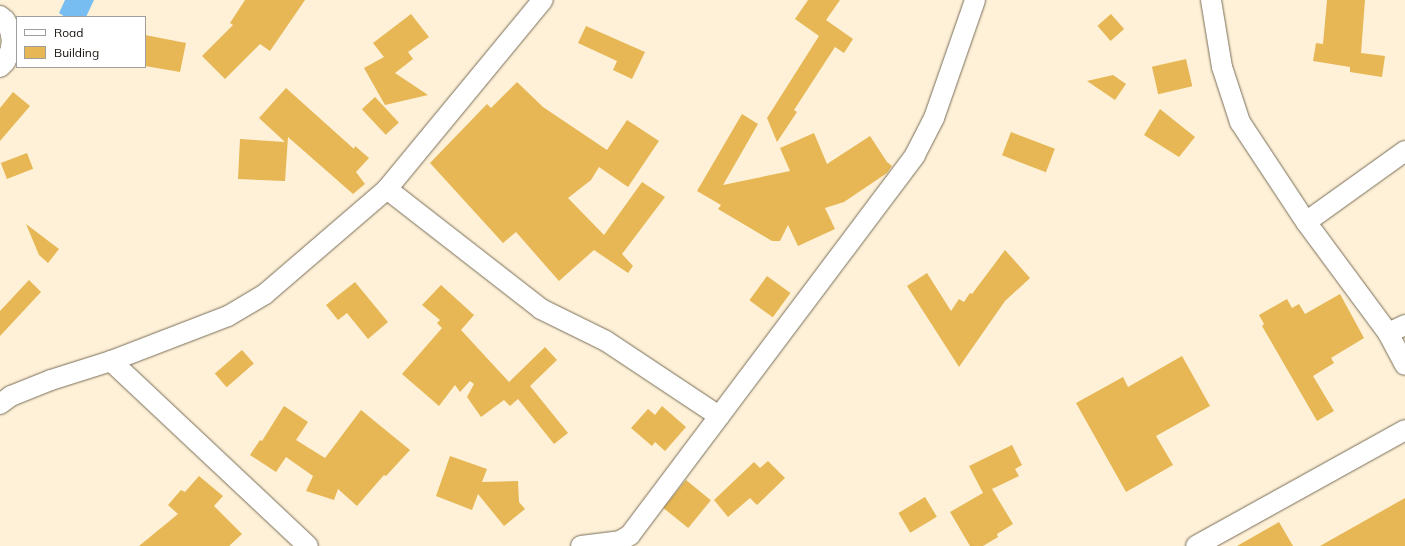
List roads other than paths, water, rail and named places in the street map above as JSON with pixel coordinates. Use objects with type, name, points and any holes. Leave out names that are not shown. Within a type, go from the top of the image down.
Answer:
[{"type":"street","points":[[0,404],[11,396],[38,385],[111,361],[228,316],[266,294],[387,190],[543,0]]},
{"type":"street","points":[[581,546],[620,540],[630,535],[915,155],[934,118],[975,0]]},
{"type":"street","points":[[1211,0],[1222,67],[1240,122],[1306,222],[1397,329],[1405,365]]},
{"type":"street","points":[[0,16],[5,20],[10,30],[12,41],[10,52],[5,62],[0,66]]},
{"type":"street","points":[[1306,222],[1405,151]]},
{"type":"street","points":[[387,190],[541,309],[606,341],[719,416]]},
{"type":"street","points":[[111,361],[308,546]]},
{"type":"street","points":[[1196,546],[1405,430]]},
{"type":"water","points":[[65,0],[94,0],[86,16],[64,16],[59,13]]}]
